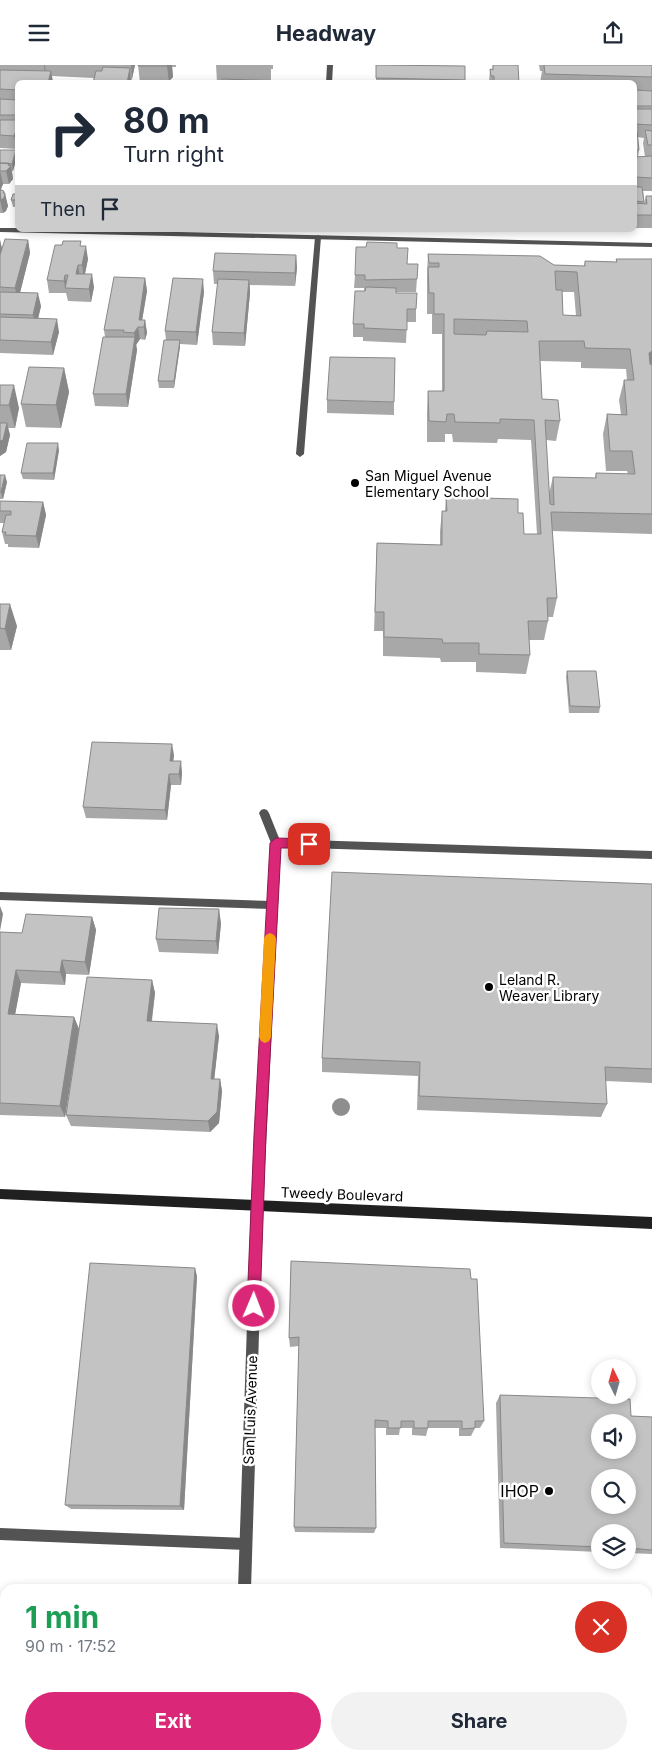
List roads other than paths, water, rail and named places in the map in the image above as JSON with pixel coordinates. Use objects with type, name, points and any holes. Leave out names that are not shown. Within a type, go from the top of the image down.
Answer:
[{"type":"main road","name":"Tweedy Boulevard","points":[[0,1194],[652,1223]]},
{"type":"street","points":[[329,80],[330,65]]},
{"type":"street","points":[[0,230],[15,230]]},
{"type":"street","points":[[212,232],[318,233],[652,245]]},
{"type":"street","points":[[300,454],[318,233]]},
{"type":"street","name":"San Luis Avenue","points":[[244,1584],[257,1206],[276,843],[264,813]]},
{"type":"street","points":[[276,843],[652,855]]},
{"type":"street","points":[[0,896],[272,905]]},
{"type":"street","points":[[0,1534],[246,1544]]},
{"type":"place","name":"San Miguel Avenue Elementary School","points":[[355,483]]},
{"type":"place","name":"Leland R. Weaver Library","points":[[489,987]]},
{"type":"place","name":"IHOP","points":[[549,1491]]}]
